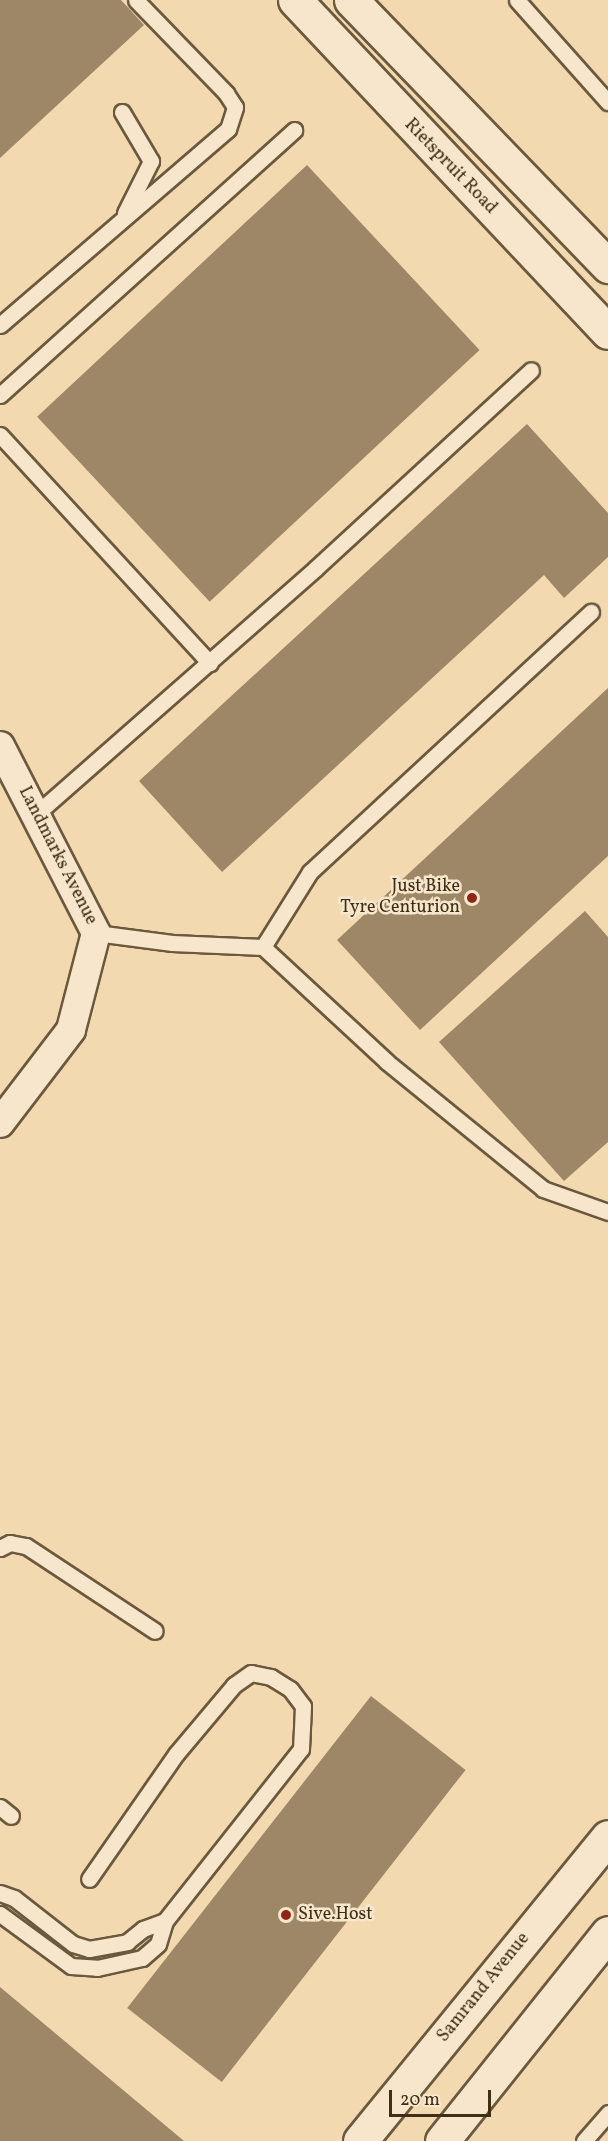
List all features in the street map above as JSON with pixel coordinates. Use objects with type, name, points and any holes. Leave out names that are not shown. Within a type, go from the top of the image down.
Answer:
[{"type":"street","name":"Rietspruit Road","points":[[295,0],[608,332]]},
{"type":"street","points":[[351,0],[608,266]]},
{"type":"street","name":"Landmarks Avenue","points":[[0,746],[96,933],[71,1030],[0,1123]]},
{"type":"street","name":"Samrand Avenue","points":[[360,2141],[608,1837]]},
{"type":"street","points":[[492,1977],[538,1947],[608,1871]]},
{"type":"street","points":[[442,2141],[608,1933]]},
{"type":"lane","points":[[0,326],[228,129],[234,107],[226,93],[136,0]]},
{"type":"lane","points":[[517,0],[608,102]]},
{"type":"lane","points":[[121,221],[152,161],[122,112]]},
{"type":"lane","points":[[0,395],[294,130]]},
{"type":"lane","points":[[35,814],[210,663],[531,370]]},
{"type":"lane","points":[[0,435],[210,663]]},
{"type":"lane","points":[[263,947],[310,872],[591,612]]},
{"type":"lane","points":[[96,933],[172,943],[263,947],[387,1062],[543,1190],[608,1212]]},
{"type":"lane","points":[[0,1548],[10,1543],[26,1546],[155,1631]]},
{"type":"lane","points":[[0,1914],[58,1959],[71,1966],[98,1968],[142,1958],[158,1944],[165,1921],[301,1749],[303,1706],[290,1689],[271,1677],[251,1673],[234,1685],[176,1754],[89,1879]]},
{"type":"lane","points":[[0,1893],[14,1898],[73,1944],[89,1949],[127,1942],[143,1929],[165,1921]]},
{"type":"lane","points":[[584,2141],[608,2113]]},
{"type":"building","points":[[0,0],[121,0],[144,25],[0,158]]},
{"type":"building","points":[[307,165],[480,350],[210,602],[37,417]]},
{"type":"building","points":[[527,424],[608,513],[608,557],[564,598],[544,575],[222,872],[139,781]]},
{"type":"building","name":"Just Bike Tyre Centurion","points":[[608,688],[608,856],[420,1030],[337,940]]},
{"type":"building","points":[[585,911],[608,937],[608,1142],[564,1181],[439,1042]]},
{"type":"building","points":[[371,1696],[466,1770],[222,2082],[127,2008]]},
{"type":"building","points":[[0,1987],[184,2141],[0,2141]]},
{"type":"place","name":"Just Bike Tyre Centurion","points":[[472,898]]},
{"type":"place","name":"Sive.Host","points":[[286,1915]]}]
